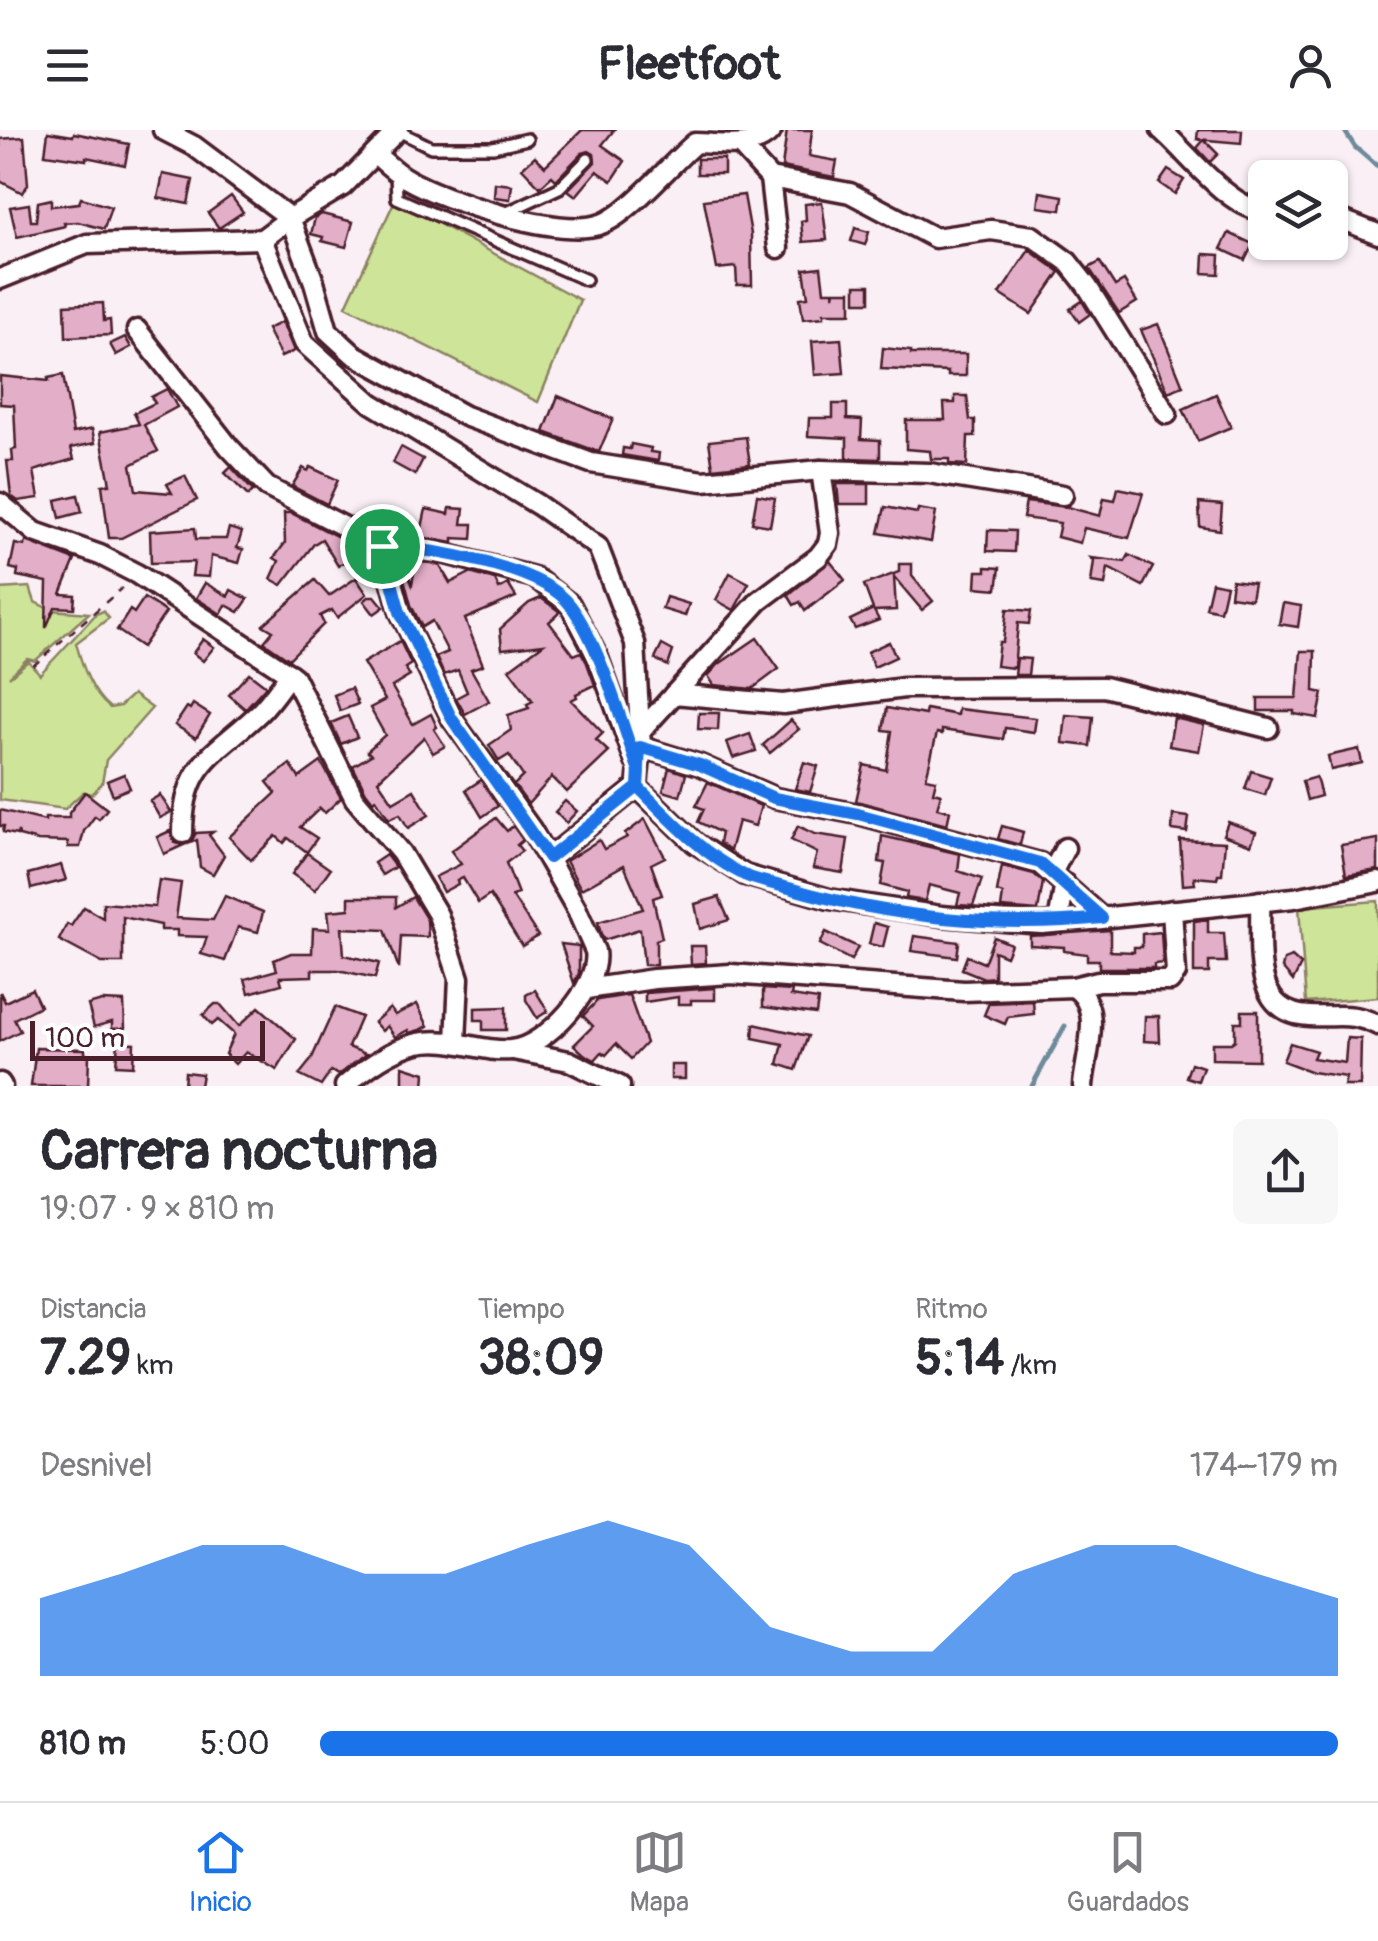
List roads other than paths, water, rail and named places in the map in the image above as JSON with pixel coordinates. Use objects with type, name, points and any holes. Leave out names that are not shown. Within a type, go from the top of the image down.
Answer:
[{"type":"street","points":[[163,130],[194,146],[290,218],[328,331],[353,354],[465,416],[591,463],[703,481],[821,470],[929,473],[1064,495]]},
{"type":"street","points":[[0,279],[87,244],[262,238],[343,186],[397,130]]},
{"type":"street","points":[[376,156],[406,179],[459,201],[569,229],[601,225],[624,212],[695,144],[741,146],[765,138],[772,130]]},
{"type":"street","points":[[1161,130],[1224,190],[1248,205]]},
{"type":"street","points":[[741,146],[770,178],[778,248]]},
{"type":"street","points":[[770,178],[850,193],[935,238],[991,230],[1032,236],[1068,262],[1087,286],[1167,414]]},
{"type":"street","points":[[1348,222],[1378,234]]},
{"type":"street","points":[[262,238],[304,344],[371,403],[538,505],[598,547],[635,643],[638,779],[549,858]]},
{"type":"street","points":[[137,330],[228,448],[268,486],[382,546],[434,551],[534,577],[570,604],[598,658],[638,779],[695,842],[745,875],[828,900],[940,916],[1058,922],[1260,901],[1378,882]]},
{"type":"street","points":[[640,740],[674,694],[759,601],[818,557],[828,544],[830,533],[821,470]]},
{"type":"street","points":[[0,503],[35,532],[100,555],[137,574],[290,674],[355,799],[401,853],[438,914],[458,978],[456,1042]]},
{"type":"street","points":[[382,546],[400,612],[452,719],[549,858],[595,951],[596,966],[586,988],[554,1027],[512,1050]]},
{"type":"street","points":[[183,834],[183,804],[200,764],[264,708],[290,674]]},
{"type":"street","points":[[674,694],[783,704],[904,688],[1104,687],[1268,728]]},
{"type":"street","points":[[640,740],[774,798],[858,814],[1040,863],[1102,918]]},
{"type":"street","points":[[1058,922],[1059,878],[1066,848]]},
{"type":"street","points":[[1260,901],[1262,977],[1270,1001],[1292,1013],[1356,1014],[1378,1024]]},
{"type":"street","points":[[586,988],[731,974],[964,991],[1170,980],[1174,977],[1172,910]]},
{"type":"street","points":[[1073,987],[1092,1008],[1083,1086]]},
{"type":"street","points":[[345,1086],[411,1045],[456,1042],[569,1060],[620,1086]]},
{"type":"lane","points":[[397,130],[431,147],[493,147],[526,139]]},
{"type":"lane","points":[[503,214],[558,188],[588,159]]},
{"type":"lane","points":[[396,171],[397,198],[586,280]]},
{"type":"waterway","points":[[1344,130],[1355,147],[1378,167]]},
{"type":"waterway","points":[[1032,1086],[1065,1026]]}]
